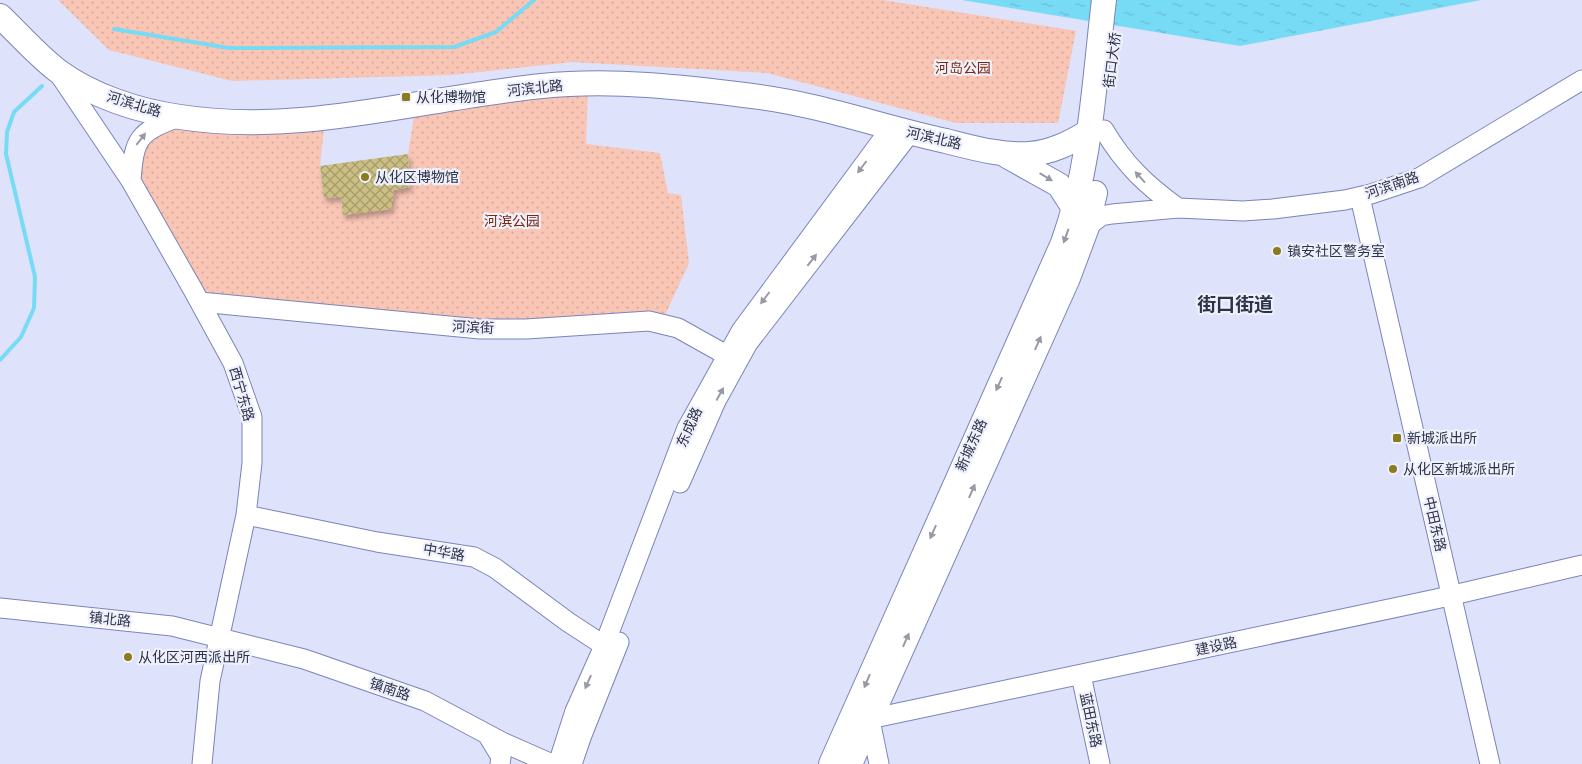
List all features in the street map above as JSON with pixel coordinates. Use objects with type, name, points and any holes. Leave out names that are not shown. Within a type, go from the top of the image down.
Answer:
[{"type":"main road","name":"街口大桥","points":[[1097,126],[1104,0]]},
{"type":"main road","name":"街口大桥","points":[[1097,126],[1119,0]]},
{"type":"main road","name":"河滨北路","points":[[0,16],[56,70],[75,82],[124,104],[180,117],[240,121],[309,121],[543,86],[611,82],[752,96],[807,104],[901,131],[1006,155],[1059,185],[1081,219]]},
{"type":"main road","name":"河滨北路","points":[[1006,155],[1052,150],[1097,126]]},
{"type":"main road","name":"新城东路","points":[[850,764],[860,722],[1063,243],[1081,219],[1083,174],[1097,126]]},
{"type":"main road","name":"新城东路","points":[[831,764],[860,722]]},
{"type":"street","name":"西宁东路","points":[[56,70],[132,181],[233,363],[252,417],[252,463],[246,515],[218,637],[210,681],[202,764]]},
{"type":"street","name":"河滨南路","points":[[1081,219],[1178,208],[1242,211],[1304,206],[1360,197],[1419,178],[1582,80]]},
{"type":"street","points":[[132,181],[133,151],[141,135],[160,124],[180,117]]},
{"type":"street","points":[[1097,126],[1146,185],[1178,208]]},
{"type":"street","name":"东成路","points":[[572,764],[687,428],[732,359],[741,331],[901,131]]},
{"type":"street","name":"中田东路","points":[[1360,197],[1490,764]]},
{"type":"street","name":"河滨街","points":[[200,302],[480,329],[526,329],[649,321],[678,328],[732,359]]},
{"type":"street","name":"中华路","points":[[246,515],[378,542],[474,557],[495,568],[610,650]]},
{"type":"street","name":"建设路","points":[[860,722],[1582,566]]},
{"type":"street","name":"镇北路","points":[[0,608],[172,626],[218,637]]},
{"type":"street","name":"镇南路","points":[[218,637],[304,659],[426,702],[552,764]]},
{"type":"street","name":"东成路","points":[[558,764],[575,711],[610,650]]},
{"type":"street","name":"蓝田东路","points":[[1081,675],[1100,764]]},
{"type":"street","points":[[860,722],[879,764]]},
{"type":"street","points":[[486,733],[501,757],[500,764]]},
{"type":"green space","name":"河岛公园","points":[[58,0],[883,0],[1076,31],[1058,123],[956,123],[767,73],[572,62],[451,75],[232,81],[109,50]]},
{"type":"green space","name":"河滨公园","points":[[588,84],[586,144],[660,153],[668,193],[681,195],[689,263],[661,324],[526,329],[200,302],[131,181],[133,151],[160,124],[325,119],[320,166],[324,198],[341,197],[343,215],[394,190],[410,187],[408,154],[416,104]]},
{"type":"water","points":[[962,0],[1481,0],[1240,46]]},
{"type":"building","name":"从化区博物馆","points":[[408,154],[410,187],[394,190],[391,209],[343,215],[341,197],[324,198],[320,166]]},
{"type":"waterway","points":[[114,29],[229,48],[454,47],[496,32],[534,0]]},
{"type":"waterway","points":[[0,360],[21,337],[34,308],[35,277],[6,154],[7,132],[14,112],[42,86]]},
{"type":"place","name":"从化博物馆","points":[[406,97]]},
{"type":"place","name":"从化区博物馆","points":[[365,177]]},
{"type":"place","name":"镇安社区警务室","points":[[1277,251]]},
{"type":"place","name":"新城派出所","points":[[1397,438]]},
{"type":"place","name":"从化区新城派出所","points":[[1393,469]]},
{"type":"place","name":"从化区河西派出所","points":[[128,657]]},
{"type":"district","name":"街口街道","points":[[1235,304]]}]
